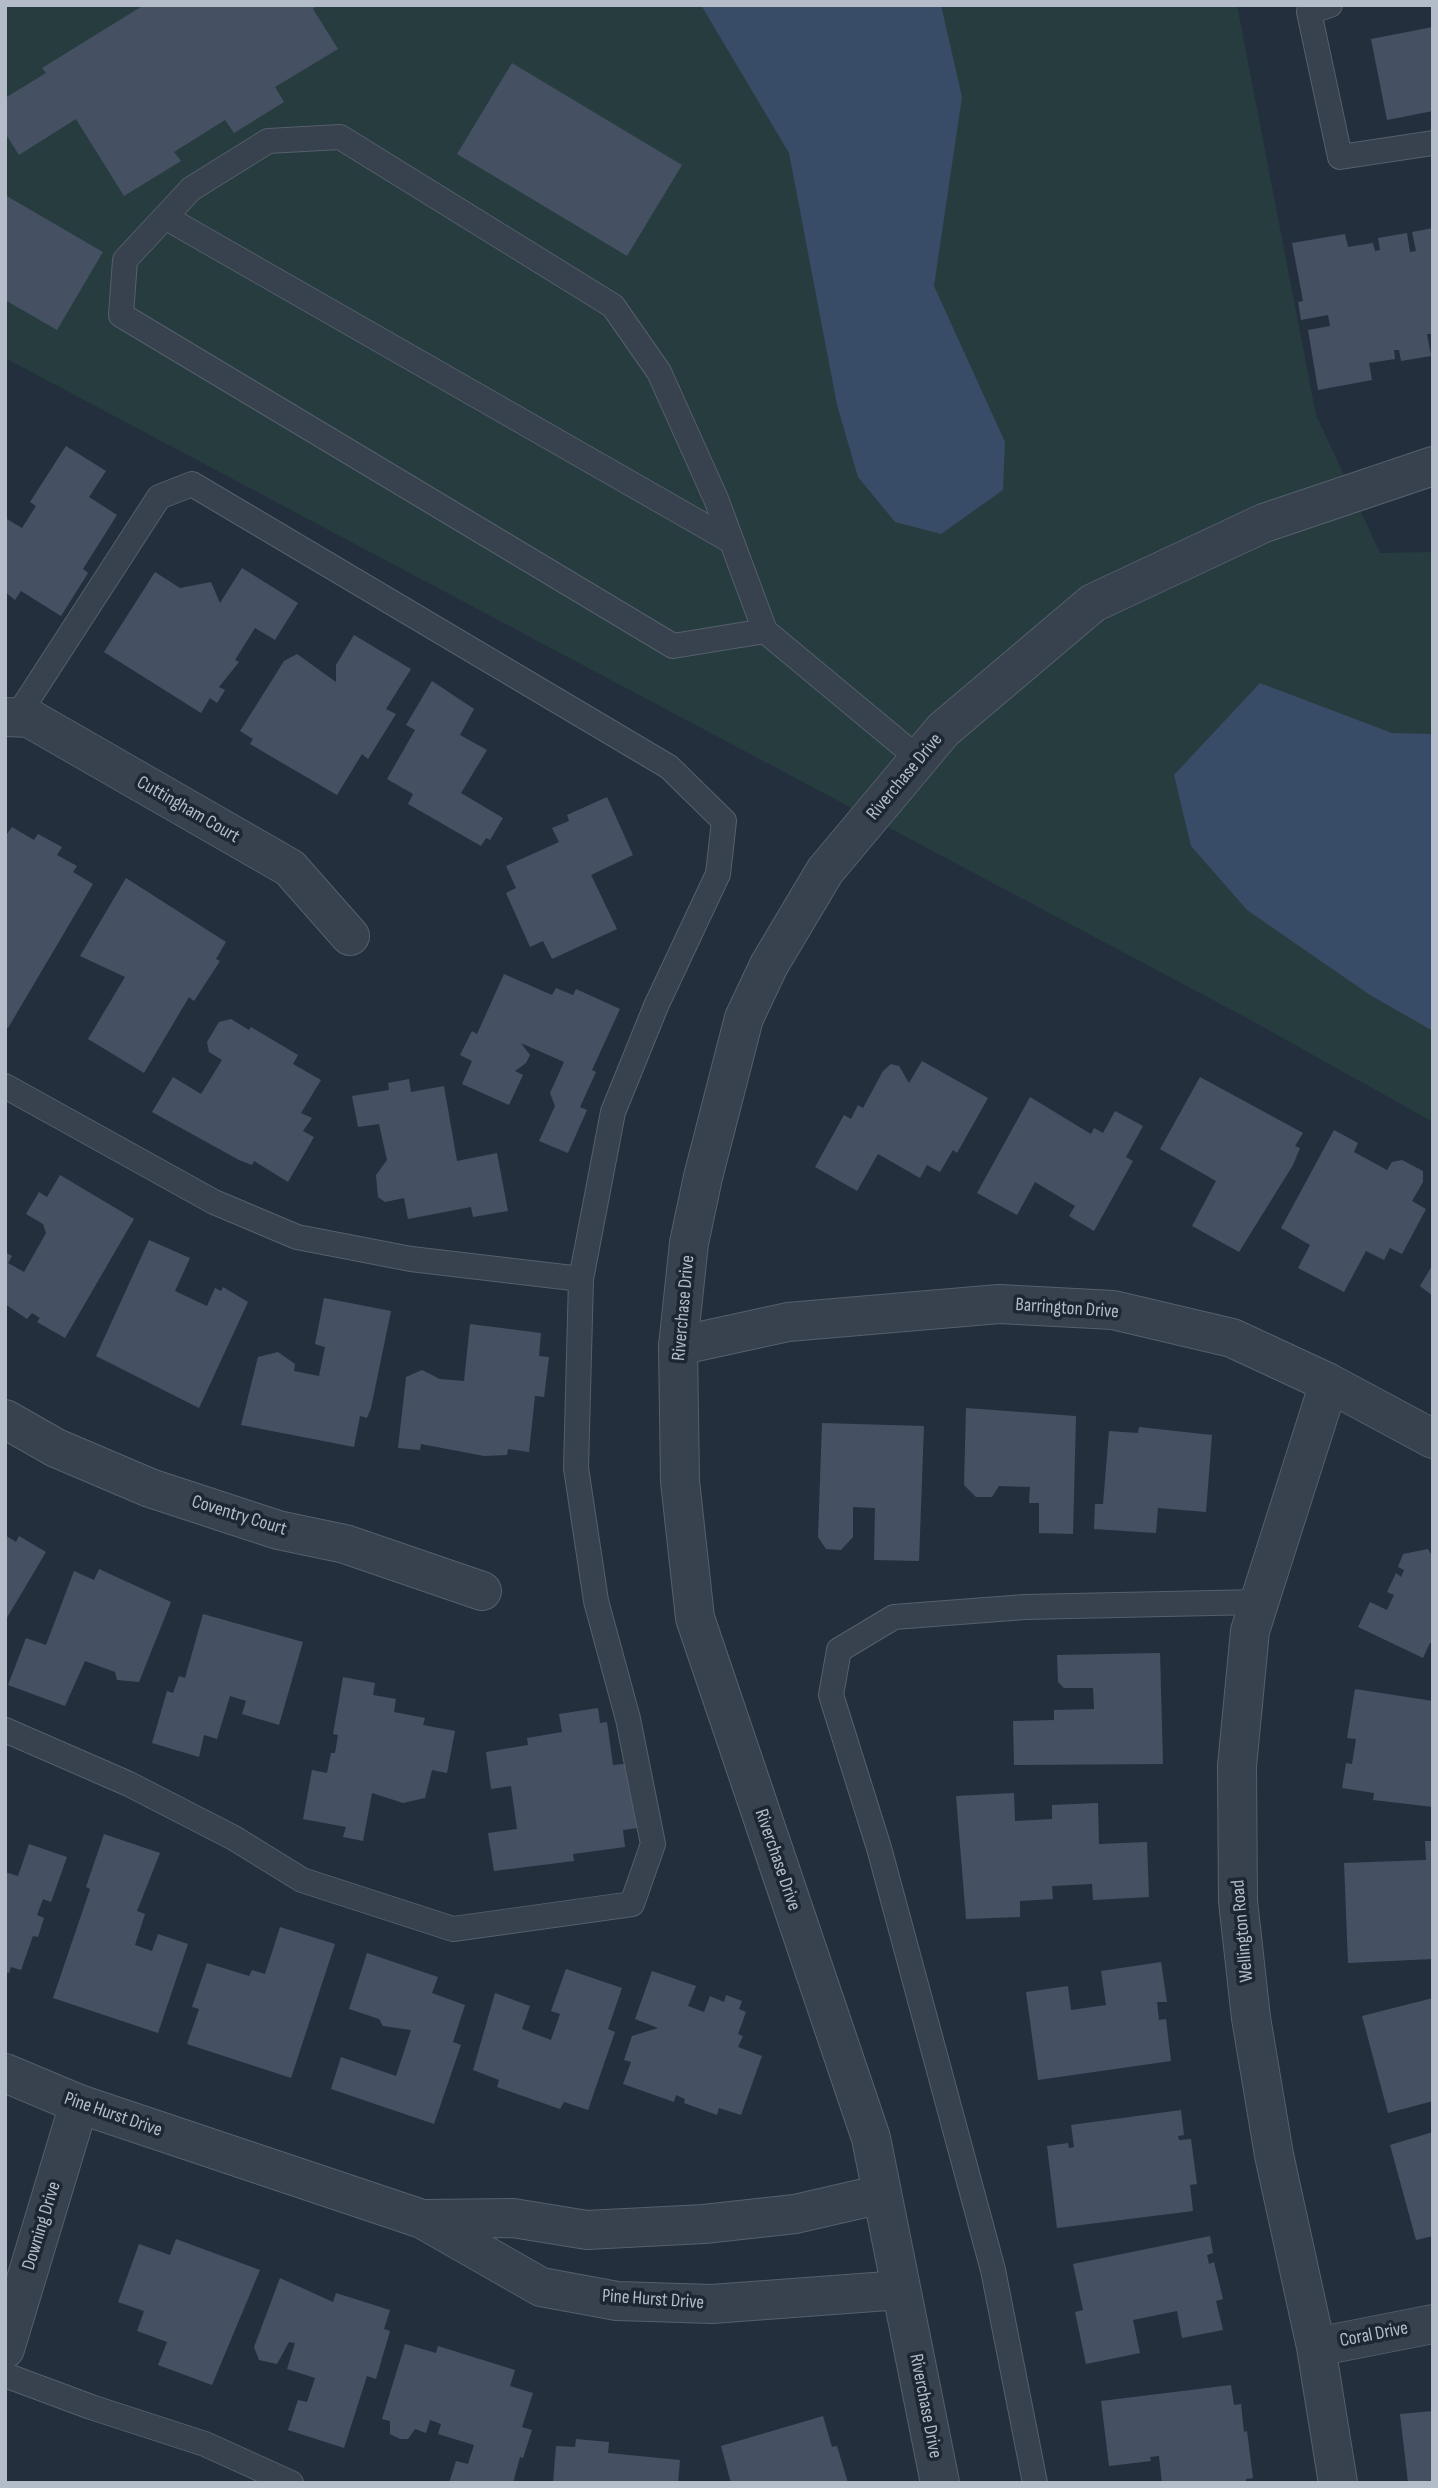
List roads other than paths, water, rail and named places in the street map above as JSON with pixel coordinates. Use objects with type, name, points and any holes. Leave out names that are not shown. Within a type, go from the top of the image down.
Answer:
[{"type":"street","name":"Riverchase Drive","points":[[940,2483],[871,2138],[695,1618],[680,1481],[678,1346],[692,1230],[703,1177],[744,1018],[769,965],[825,871],[943,730],[1093,603],[1264,523],[1433,466]]},
{"type":"street","name":"Cuttingham Court","points":[[11,717],[29,718],[290,867],[350,936]]},
{"type":"street","name":"Barrington Drive","points":[[678,1346],[788,1322],[999,1304],[1113,1310],[1233,1338],[1329,1383],[1433,1438]]},
{"type":"street","name":"Wellington Road","points":[[1329,1383],[1250,1631],[1237,1766],[1238,1901],[1251,2018],[1271,2141],[1316,2347],[1338,2483]]},
{"type":"street","name":"Coventry Court","points":[[5,1419],[56,1448],[150,1488],[278,1530],[345,1544],[482,1591]]},
{"type":"street","name":"Pine Hurst Drive","points":[[5,2073],[79,2104],[422,2218],[541,2287],[617,2301],[712,2304],[901,2290]]},
{"type":"street","name":"Downing Drive","points":[[5,2349],[79,2104]]},
{"type":"street","name":"Pine Hurst Drive","points":[[422,2218],[513,2218],[587,2230],[704,2224],[794,2214],[882,2194]]},
{"type":"street","name":"Coral Drive","points":[[1316,2347],[1433,2324]]},
{"type":"lane","points":[[1330,5],[1309,12],[1340,157],[1433,143]]},
{"type":"lane","points":[[765,631],[673,646],[121,315],[125,260],[191,189],[268,141],[340,136],[614,306],[659,372],[716,499],[765,631],[919,759]]},
{"type":"lane","points":[[165,217],[731,541]]},
{"type":"lane","points":[[5,1730],[129,1784],[234,1838],[302,1880],[453,1929],[632,1904],[653,1844],[628,1719],[596,1601],[576,1468],[581,1279],[613,1112],[656,1006],[719,874],[724,821],[669,767],[192,484],[159,497],[11,717]]},
{"type":"lane","points":[[5,1086],[214,1202],[297,1237],[411,1259],[581,1279]]},
{"type":"lane","points":[[1035,2483],[993,2270],[879,1847],[831,1695],[839,1650],[894,1617],[1025,1607],[1259,1602]]},
{"type":"lane","points":[[5,2375],[91,2407],[205,2444],[291,2483]]},
{"type":"water","points":[[701,5],[941,5],[962,97],[934,286],[1005,442],[1003,490],[941,534],[895,522],[858,477],[837,405],[789,153]]},
{"type":"water","points":[[1260,683],[1392,733],[1433,734],[1433,1031],[1370,995],[1247,910],[1191,846],[1174,775]]}]
